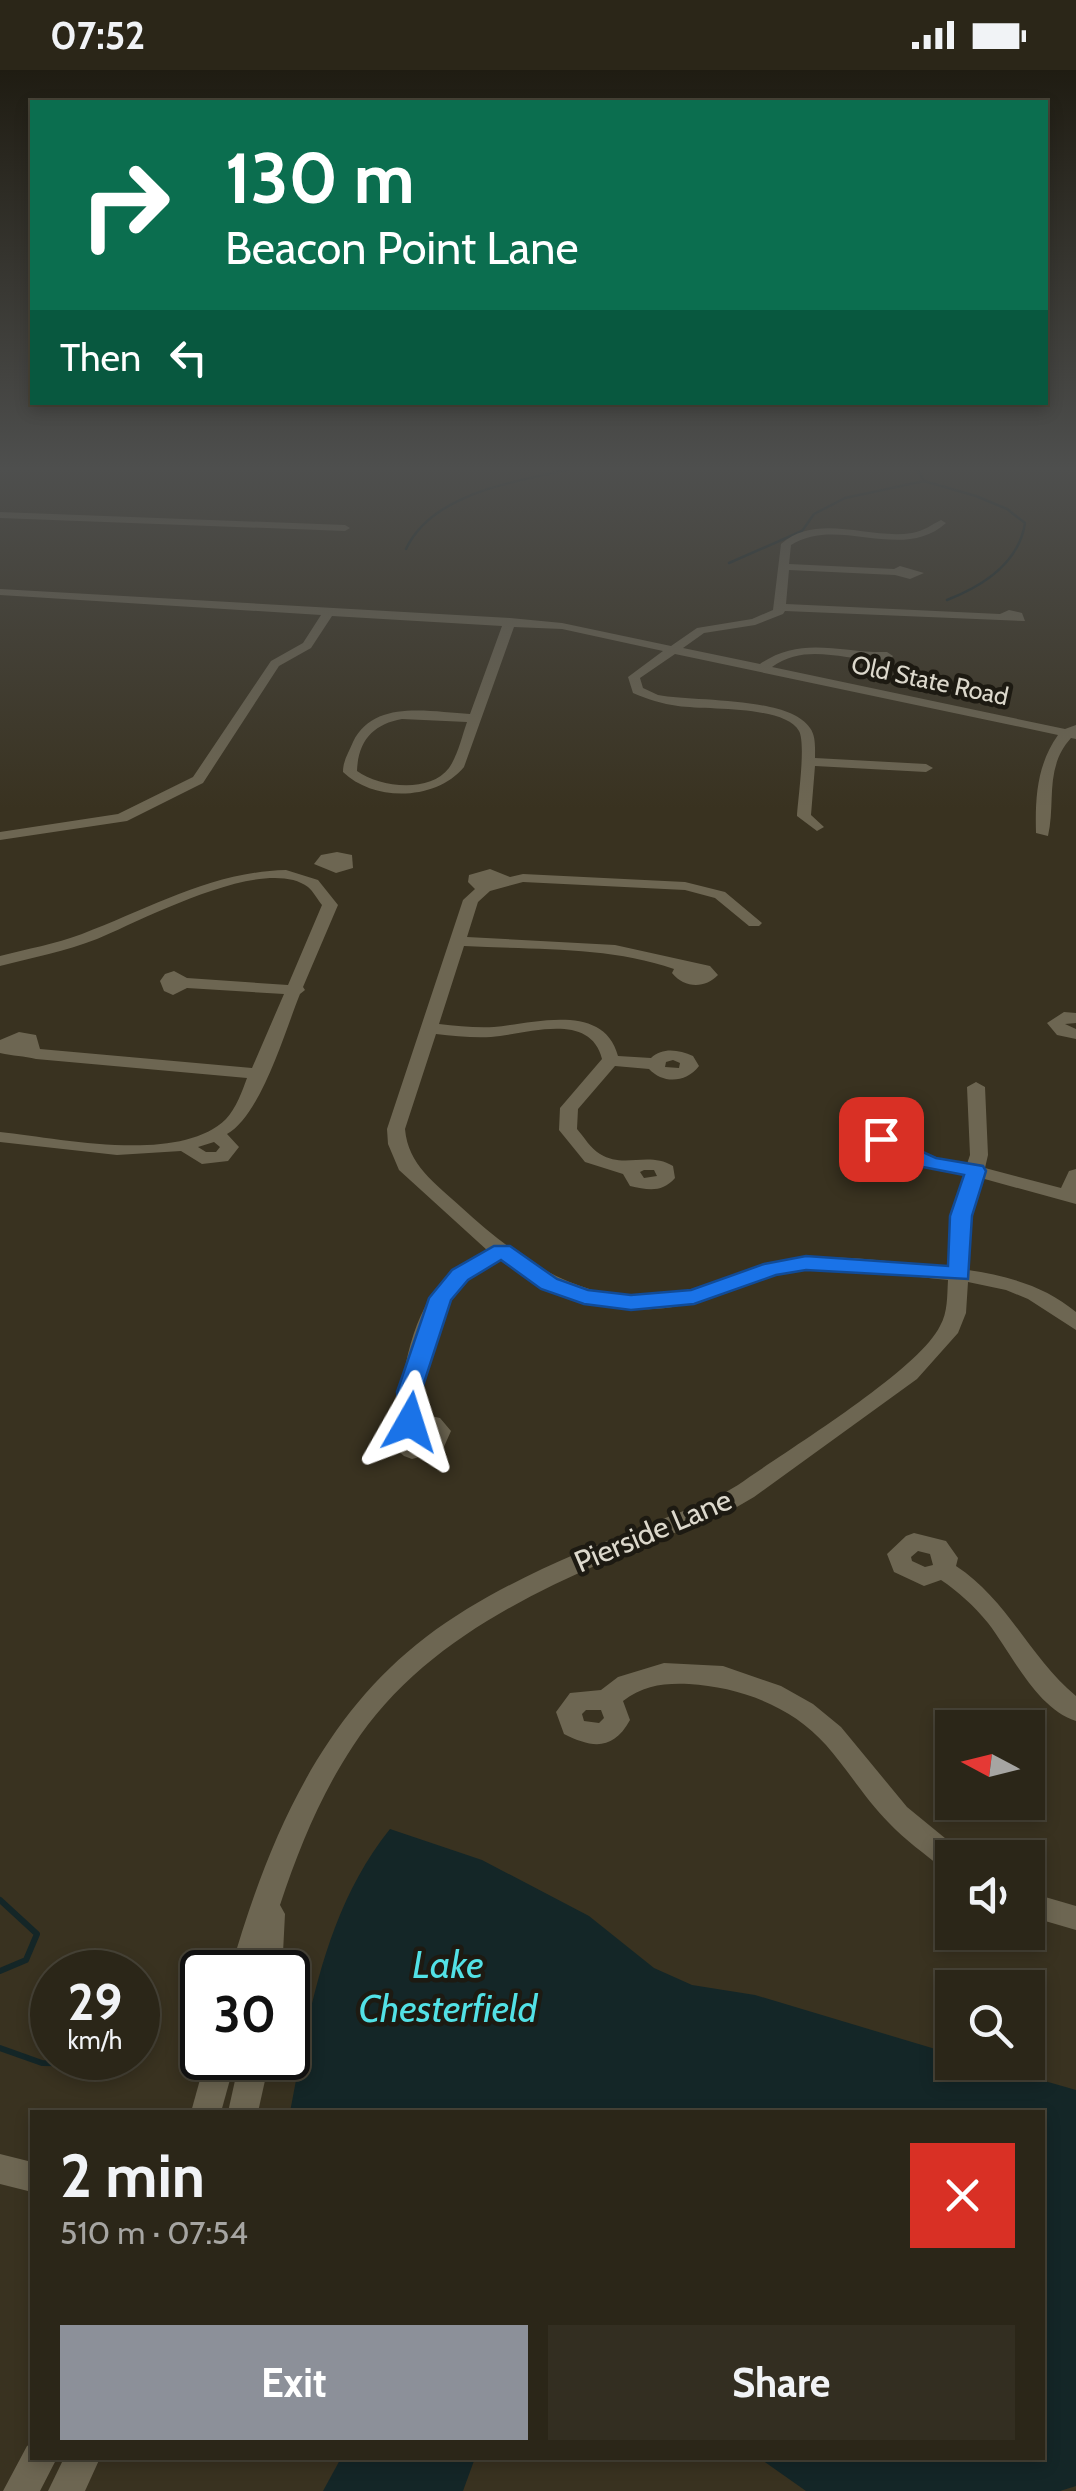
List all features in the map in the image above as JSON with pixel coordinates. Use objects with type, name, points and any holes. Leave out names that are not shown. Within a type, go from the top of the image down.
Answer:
[{"type":"street","points":[[783,582],[781,607],[775,616],[701,630],[634,677],[635,687],[638,696],[676,704],[748,708],[783,715],[806,732],[804,816],[817,827]]},
{"type":"street","name":"Old State Road","points":[[0,592],[330,609],[573,628],[1073,732]]},
{"type":"street","points":[[781,607],[1000,617]]},
{"type":"street","points":[[0,836],[122,818],[198,780],[275,664],[302,649],[330,609]]},
{"type":"street","points":[[475,718],[380,718],[367,727],[350,761],[350,772],[361,781],[381,786],[413,787],[442,781],[457,767],[475,718],[510,621]]},
{"type":"street","points":[[764,667],[780,654],[801,649],[887,656]]},
{"type":"street","points":[[1022,723],[1076,718]]},
{"type":"street","points":[[1042,834],[1042,790],[1056,746],[1073,732]]},
{"type":"street","points":[[806,762],[926,768]]},
{"type":"street","points":[[307,880],[326,868]]},
{"type":"street","points":[[0,962],[85,938],[232,877],[260,874],[307,880],[324,892],[330,905],[258,1074],[233,1122],[216,1134],[230,1147],[222,1157],[202,1158],[184,1145],[151,1150],[0,1137]]},
{"type":"street","points":[[754,923],[720,895],[685,886],[533,877],[485,888],[471,900],[456,940],[396,1129],[406,1166],[502,1250],[549,1284],[584,1296],[631,1302],[694,1297],[772,1268],[806,1263],[960,1274],[1022,1288],[1050,1302],[1076,1323]]},
{"type":"street","points":[[456,940],[632,952],[682,967]]},
{"type":"street","points":[[183,983],[296,990]]},
{"type":"street","points":[[1076,1018],[1064,1017],[1055,1023],[1063,1031],[1076,1034]]},
{"type":"street","points":[[429,1028],[485,1032],[553,1024],[582,1027],[606,1040],[611,1060]]},
{"type":"street","points":[[28,1049],[36,1054],[258,1074]]},
{"type":"street","points":[[611,1060],[655,1064]]},
{"type":"street","points":[[611,1060],[569,1108],[568,1130],[592,1158],[630,1170]]},
{"type":"street","name":"Pierside Lane","points":[[252,1950],[290,1839],[322,1773],[388,1684],[413,1662],[467,1618],[520,1588],[746,1491],[928,1358],[948,1333],[956,1313],[961,1216],[976,1171],[976,1087]]},
{"type":"street","points":[[881,1139],[930,1163],[1072,1197],[1076,1176]]},
{"type":"street","points":[[410,1422],[409,1392],[440,1298],[460,1275],[502,1250]]},
{"type":"street","points":[[944,1570],[964,1580],[993,1608],[1033,1670],[1076,1711]]},
{"type":"street","points":[[606,1700],[628,1684],[664,1673],[723,1676],[772,1693],[832,1734],[898,1815],[935,1846]]},
{"type":"street","name":"Pierside Lane","points":[[269,1950],[272,1892]]},
{"type":"street","points":[[1045,1909],[1076,1918]]},
{"type":"street","points":[[207,2110],[215,2080]]},
{"type":"street","points":[[243,2110],[250,2080]]},
{"type":"street","points":[[0,2169],[30,2176]]},
{"type":"street","points":[[21,2491],[38,2460]]},
{"type":"street","points":[[66,2491],[82,2460]]},
{"type":"water","name":"Lake Chesterfield","points":[[390,1829],[482,1860],[589,1916],[654,1968],[692,1985],[755,1995],[935,2049],[935,2080],[1041,2080],[1076,2090],[1076,2486],[1060,2491],[806,2491],[762,2460],[1045,2460],[1045,2110],[290,2110],[297,2080],[310,2080],[313,2000],[350,1893]]},
{"type":"water","points":[[340,2460],[474,2460],[463,2491],[323,2491]]},
{"type":"waterway","points":[[947,600],[983,582]]},
{"type":"waterway","points":[[0,1900],[37,1934],[26,1960],[0,1971]]},
{"type":"waterway","points":[[0,2048],[30,2059]]},
{"type":"route","points":[[410,1422],[409,1392],[440,1298],[460,1275],[502,1250],[549,1284],[584,1296],[631,1302],[694,1297],[772,1268],[806,1263],[960,1274],[961,1216],[976,1171],[930,1163],[881,1139]]}]
